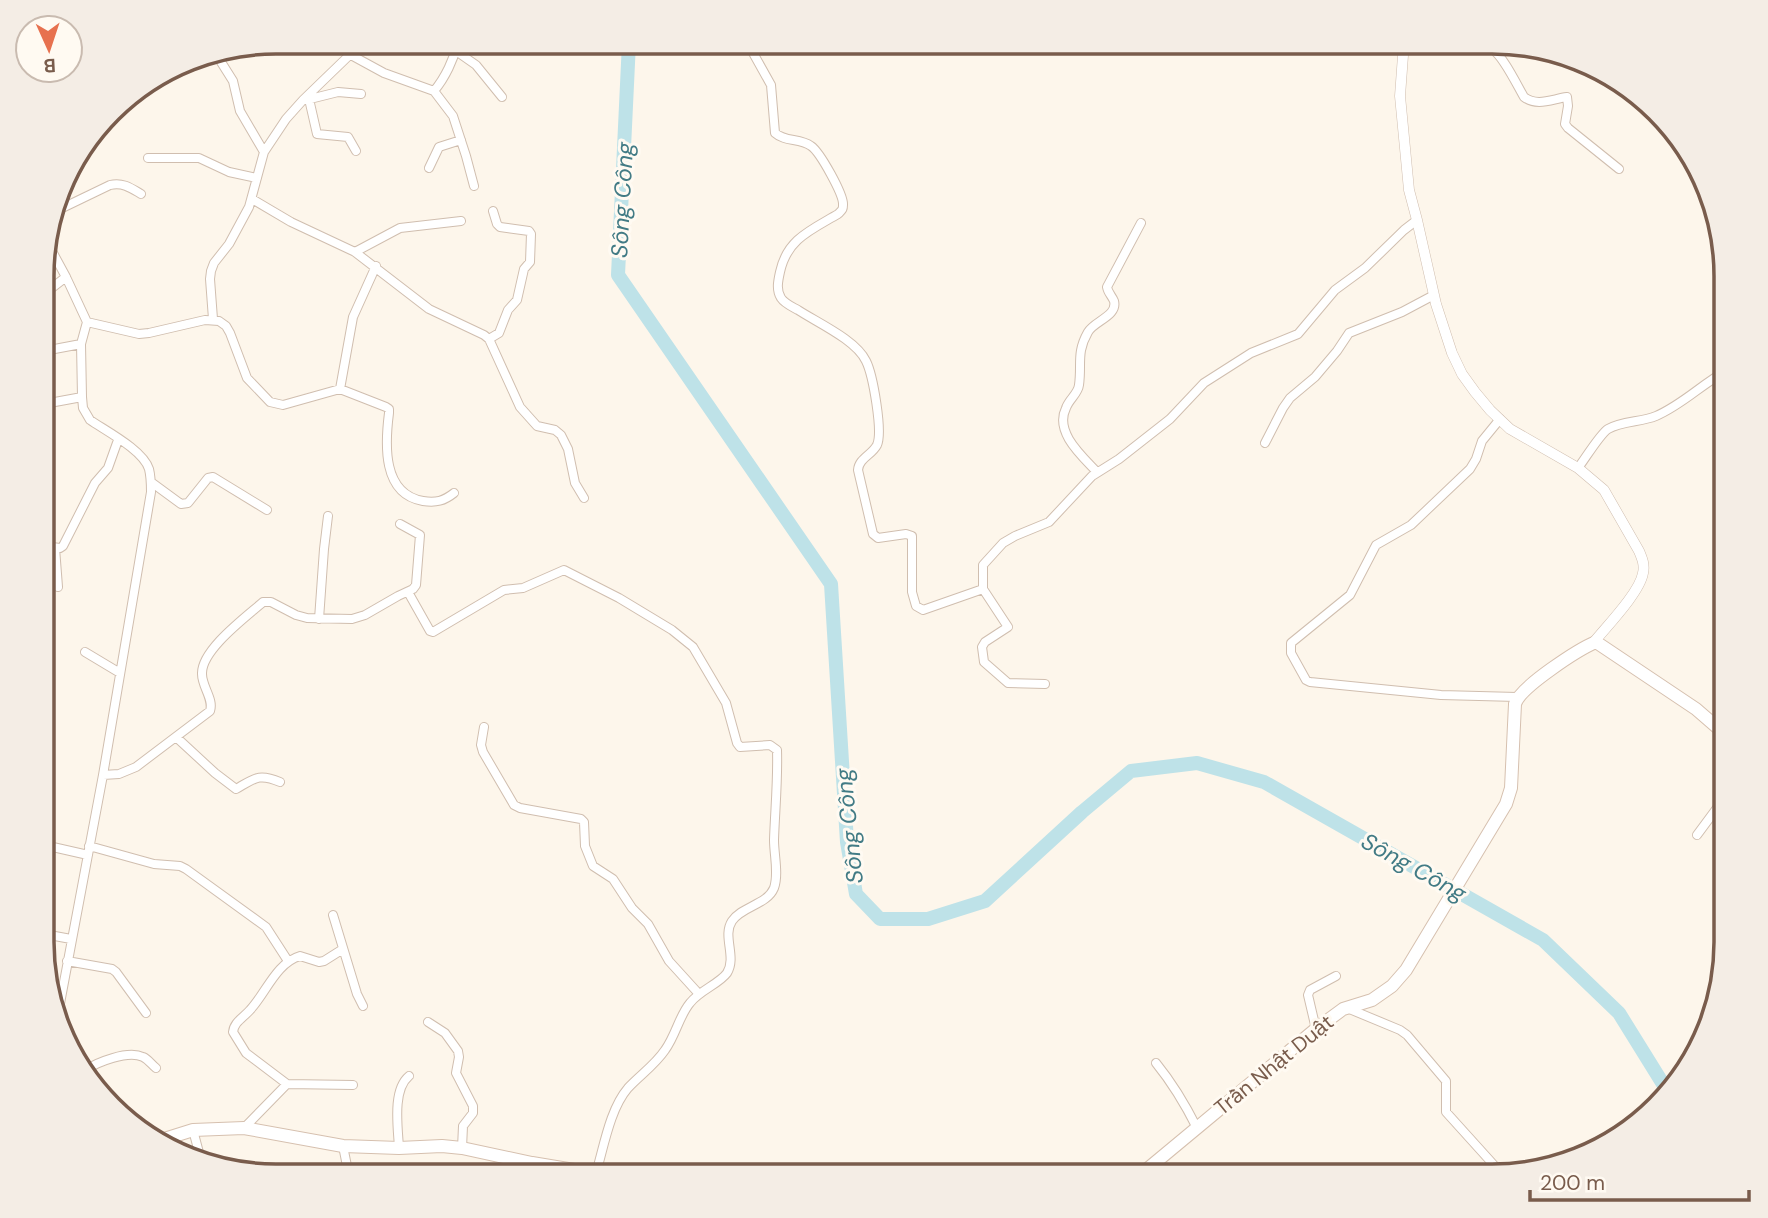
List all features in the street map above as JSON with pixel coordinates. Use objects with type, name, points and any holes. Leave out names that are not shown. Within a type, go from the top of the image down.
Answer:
[{"type":"main road","points":[[1517,697],[1547,672],[1594,642],[1696,709],[1713,724]]},
{"type":"main road","name":"Trần Nhật Duật","points":[[1154,1164],[1316,1029],[1347,1008],[1371,1000],[1392,986],[1406,970],[1506,804],[1511,788],[1517,697]]},
{"type":"main road","points":[[171,1137],[193,1130],[244,1128],[343,1146],[462,1148],[525,1163]]},
{"type":"street","points":[[213,319],[211,271],[235,234],[252,199],[264,152],[286,119],[351,55],[384,73],[434,92],[449,109],[474,186]]},
{"type":"street","points":[[434,92],[453,55]]},
{"type":"street","points":[[465,55],[502,97]]},
{"type":"street","points":[[755,55],[769,79],[775,133],[782,138],[802,141],[816,150],[843,200],[842,210],[838,214],[796,240],[782,262],[778,289],[784,301],[840,335],[867,362],[878,416],[878,441],[874,449],[860,462],[858,470],[873,534],[878,538],[905,534],[912,536],[912,592],[916,606],[923,610],[983,589]]},
{"type":"street","points":[[1403,55],[1400,96],[1409,190],[1434,295],[1452,353],[1475,392],[1510,429],[1578,468],[1598,483],[1609,496],[1643,562],[1644,573],[1639,585],[1594,642]]},
{"type":"street","points":[[1499,55],[1524,97],[1541,102],[1566,97],[1568,106],[1565,124],[1619,169]]},
{"type":"street","points":[[221,62],[233,81],[240,111],[264,152]]},
{"type":"street","points":[[306,100],[338,92],[361,94]]},
{"type":"street","points":[[306,100],[317,134],[348,138],[356,151]]},
{"type":"street","points":[[429,168],[439,147],[461,140]]},
{"type":"street","points":[[148,159],[199,158],[229,172],[257,178]]},
{"type":"street","points":[[66,206],[110,185],[126,185],[142,194]]},
{"type":"street","points":[[252,199],[291,222],[355,252],[429,309],[489,339],[520,407],[537,426],[555,430],[561,435],[570,454],[575,483],[584,498]]},
{"type":"street","points":[[489,339],[499,333],[508,310],[517,300],[524,269],[530,262],[531,233],[500,227],[493,211]]},
{"type":"street","points":[[1045,684],[1008,683],[985,662],[982,648],[985,642],[1008,627],[983,589],[983,565],[1003,543],[1049,522],[1097,472],[1119,459],[1170,419],[1204,383],[1251,353],[1298,334],[1329,296],[1418,220]]},
{"type":"street","points":[[355,252],[400,228],[461,221]]},
{"type":"street","points":[[1097,472],[1067,436],[1063,416],[1079,388],[1079,360],[1086,335],[1114,309],[1107,287],[1141,223]]},
{"type":"street","points":[[55,259],[87,322],[81,344],[85,414],[140,455],[149,470],[151,482],[103,775],[61,995]]},
{"type":"street","points":[[340,389],[353,317],[376,267]]},
{"type":"street","points":[[54,286],[66,277]]},
{"type":"street","points":[[1265,443],[1290,398],[1315,377],[1349,333],[1402,312],[1434,295]]},
{"type":"street","points":[[87,322],[139,334],[205,320],[219,321],[230,333],[247,378],[270,402],[283,405],[340,389],[389,409],[386,437],[388,456],[391,472],[399,489],[407,495],[426,501],[444,500],[454,493]]},
{"type":"street","points":[[54,349],[81,344]]},
{"type":"street","points":[[1578,468],[1608,429],[1655,416],[1713,378]]},
{"type":"street","points":[[54,402],[82,397]]},
{"type":"street","points":[[1500,419],[1482,441],[1470,469],[1411,525],[1376,545],[1350,595],[1291,643],[1290,648],[1306,680],[1310,682],[1441,695],[1517,697]]},
{"type":"street","points":[[58,587],[55,548],[63,546],[95,483],[108,468],[118,440]]},
{"type":"street","points":[[151,482],[181,505],[185,505],[208,478],[213,477],[267,510]]},
{"type":"street","points":[[319,619],[328,516]]},
{"type":"street","points":[[103,775],[119,774],[136,767],[210,711],[212,708],[201,676],[204,661],[226,636],[263,602],[271,602],[307,618],[359,618],[413,589],[417,581],[421,539],[418,533],[400,524]]},
{"type":"street","points":[[408,592],[433,632],[503,590],[523,587],[565,570],[672,629],[693,647],[726,703],[740,747],[770,745],[777,750],[774,887],[767,898],[740,913],[730,924],[729,970],[699,993],[685,1009],[665,1051],[621,1098],[599,1163]]},
{"type":"street","points":[[85,652],[120,673]]},
{"type":"street","points":[[484,727],[481,738],[483,752],[510,801],[520,808],[581,819],[584,822],[585,846],[593,866],[613,879],[632,908],[648,924],[669,961],[699,993]]},
{"type":"street","points":[[176,737],[236,789],[259,777],[266,776],[280,782]]},
{"type":"street","points":[[1697,835],[1713,813]]},
{"type":"street","points":[[55,846],[180,866],[266,927],[288,961]]},
{"type":"street","points":[[333,915],[363,1006]]},
{"type":"street","points":[[55,936],[71,939]]},
{"type":"street","points":[[343,950],[324,961],[314,961],[305,956],[288,961],[250,1010],[234,1025],[233,1032],[246,1054],[286,1084],[353,1085]]},
{"type":"street","points":[[67,961],[112,969],[146,1013]]},
{"type":"street","points":[[1316,1029],[1308,995],[1312,988],[1336,976]]},
{"type":"street","points":[[1347,1008],[1407,1035],[1446,1081],[1446,1112],[1493,1164]]},
{"type":"street","points":[[428,1022],[445,1033],[458,1051],[456,1073],[473,1106],[473,1113],[463,1126],[462,1148]]},
{"type":"street","points":[[93,1067],[131,1055],[144,1057],[156,1068]]},
{"type":"street","points":[[1156,1063],[1173,1084],[1197,1128]]},
{"type":"street","points":[[399,1148],[398,1100],[404,1080],[409,1076]]},
{"type":"street","points":[[244,1128],[286,1084]]},
{"type":"street","points":[[193,1130],[198,1149]]},
{"type":"street","points":[[343,1146],[347,1163]]},
{"type":"waterway","name":"Sông Công","points":[[628,55],[618,275],[831,584],[847,842],[856,894],[880,919],[928,919],[985,901],[1131,771],[1197,763],[1264,782],[1543,940],[1619,1013],[1663,1083]]}]
